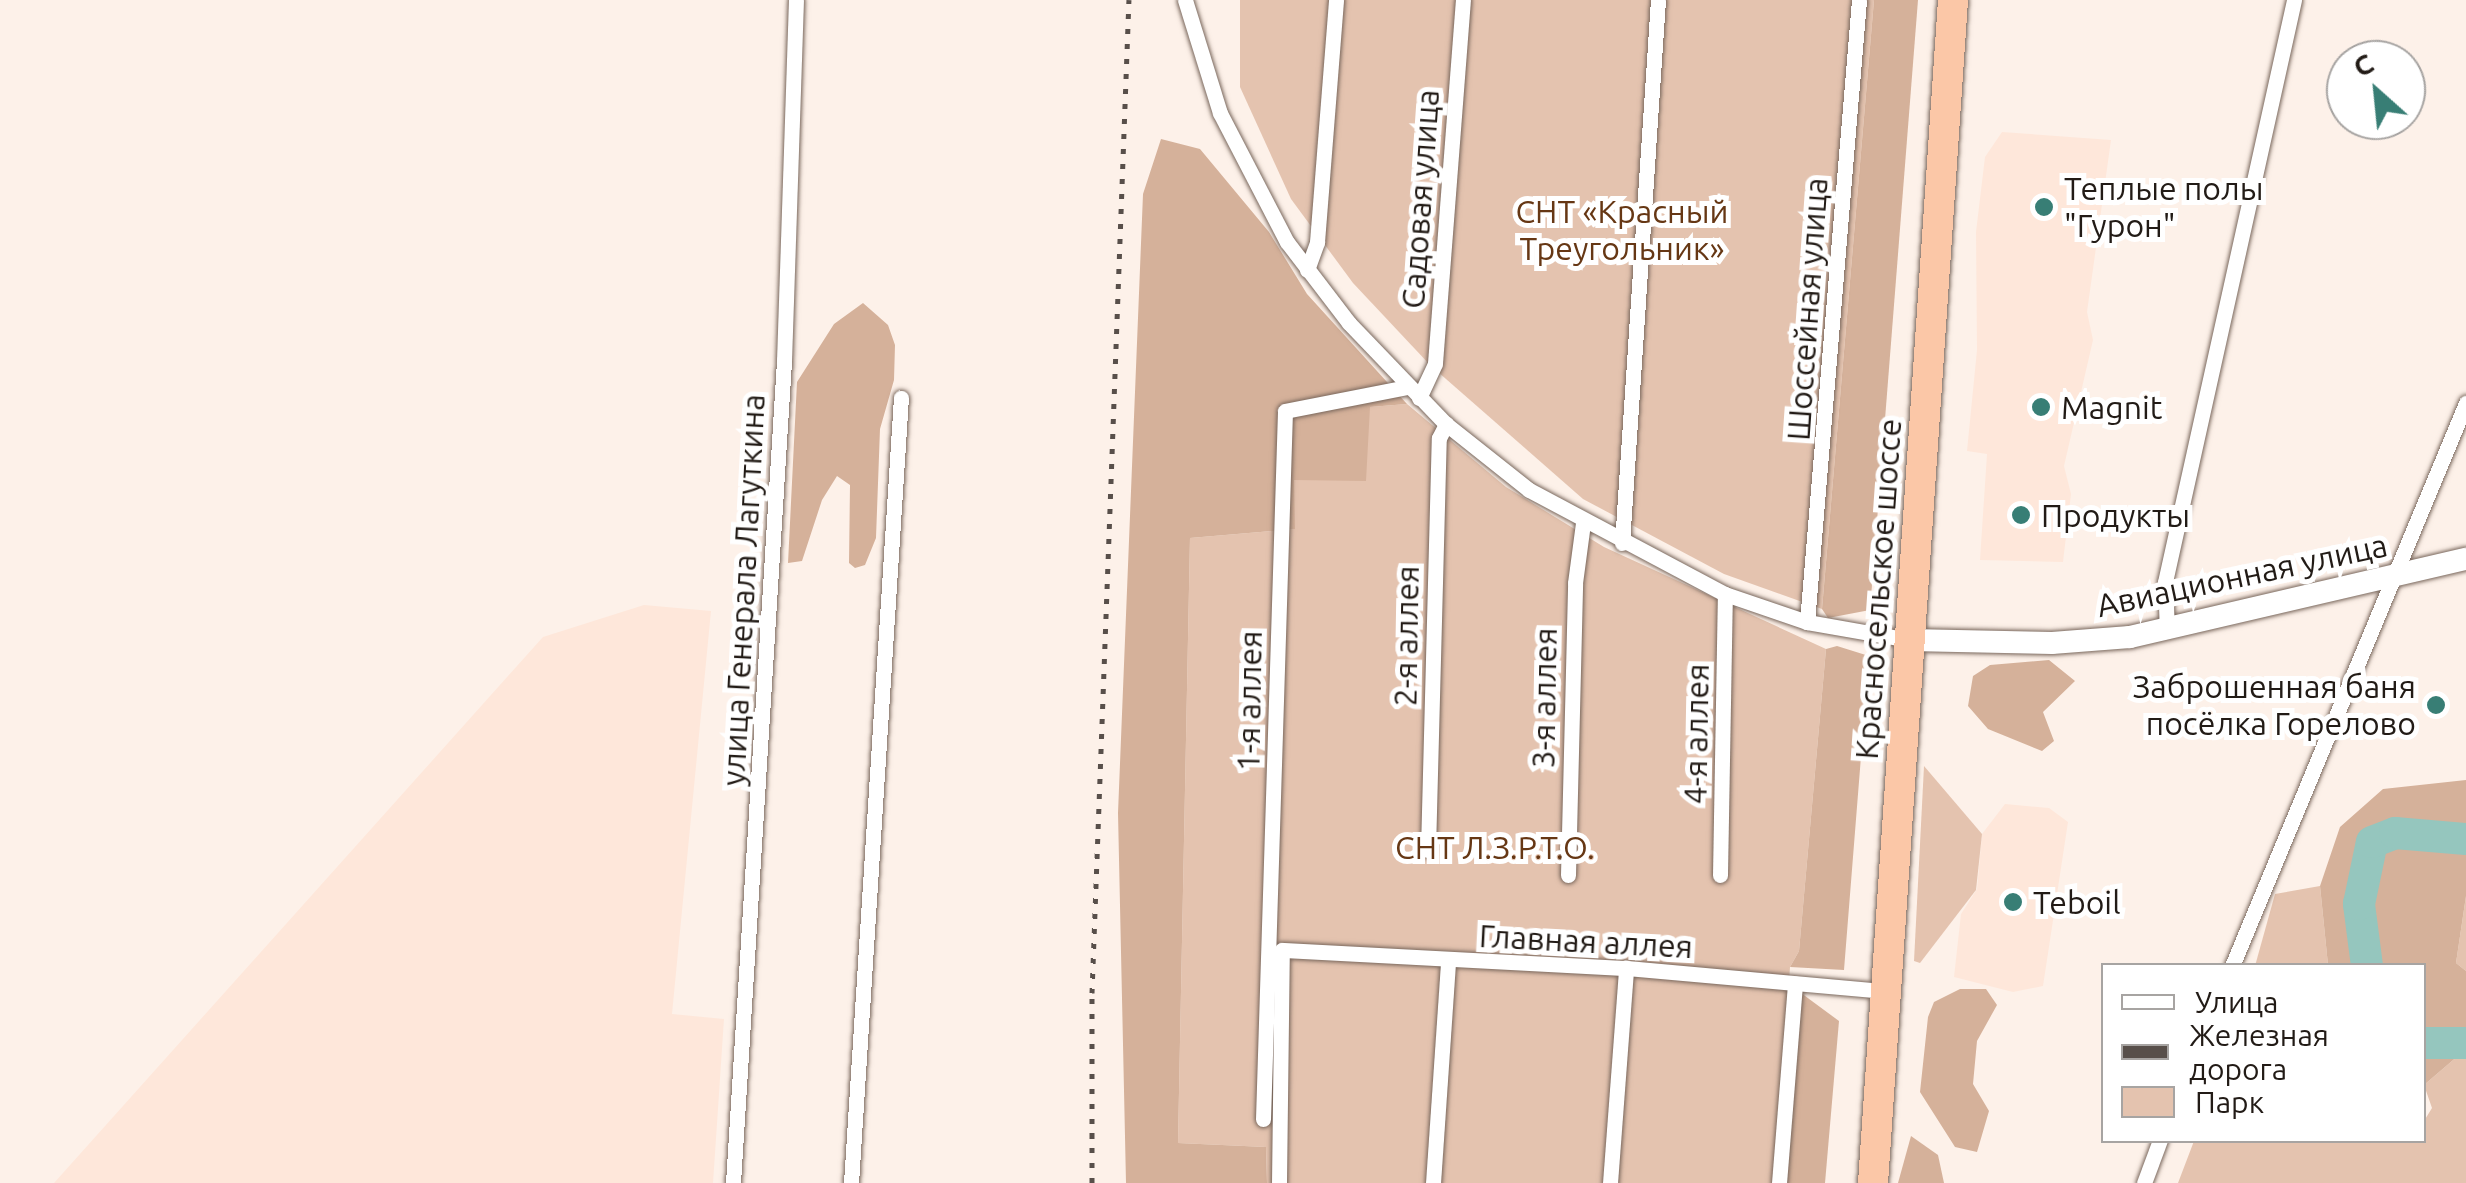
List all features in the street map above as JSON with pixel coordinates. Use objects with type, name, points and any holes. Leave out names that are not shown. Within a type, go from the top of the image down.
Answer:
[{"type":"highway","name":"Красносельское шоссе","points":[[1874,1183],[1953,0]]},
{"type":"street","name":"улица Генерала Лагуткина","points":[[733,1183],[783,381],[796,0]]},
{"type":"street","points":[[1185,0],[1220,114],[1246,173],[1307,270],[1413,393],[1446,424],[1528,490],[1584,523],[1725,594],[1806,622],[1910,640]]},
{"type":"street","points":[[1307,270],[1317,242],[1336,0]]},
{"type":"street","name":"Садовая улица","points":[[1413,393],[1435,364],[1463,0]]},
{"type":"street","points":[[1622,543],[1658,0]]},
{"type":"street","name":"Шоссейная улица","points":[[1806,622],[1859,0]]},
{"type":"street","points":[[2167,631],[2165,582],[2294,0]]},
{"type":"street","name":"1-я аллея","points":[[1263,1118],[1285,411],[1413,393]]},
{"type":"street","points":[[851,1183],[901,398]]},
{"type":"street","points":[[2233,963],[2365,636],[2397,576],[2466,403]]},
{"type":"street","name":"2-я аллея","points":[[1428,850],[1439,438],[1446,424]]},
{"type":"street","name":"3-я аллея","points":[[1568,875],[1574,583],[1584,523]]},
{"type":"street","name":"Авиационная улица","points":[[1910,640],[2052,643],[2167,631],[2466,559]]},
{"type":"street","name":"4-я аллея","points":[[1720,875],[1725,594]]},
{"type":"street","name":"Главная аллея","points":[[1279,1183],[1282,950],[1626,968],[1886,991]]},
{"type":"street","points":[[1432,1183],[1448,961]]},
{"type":"street","points":[[1610,1183],[1626,968]]},
{"type":"street","points":[[1779,1183],[1796,984]]},
{"type":"street","points":[[2144,1183],[2159,1143]]},
{"type":"shaded area","points":[[1874,0],[1918,0],[1870,610],[1828,618],[1822,609]]},
{"type":"shaded area","points":[[2002,132],[2111,140],[2087,312],[2093,340],[2064,466],[2071,494],[2063,562],[1980,560],[1987,454],[1967,451],[1977,350],[1976,232],[1985,157]]},
{"type":"shaded area","points":[[1161,139],[1200,149],[1269,232],[1307,294],[1407,404],[1370,407],[1366,481],[1294,480],[1295,529],[1190,538],[1178,1143],[1266,1147],[1267,1183],[1126,1183],[1118,813],[1143,194]]},
{"type":"shaded area","points":[[863,303],[888,325],[895,345],[894,380],[880,429],[876,538],[865,565],[855,568],[849,563],[850,485],[837,476],[822,500],[802,561],[788,563],[797,382],[834,324]]},
{"type":"shaded area","points":[[644,605],[711,611],[672,1014],[724,1019],[713,1183],[54,1183],[543,637]]},
{"type":"shaded area","points":[[1837,646],[1869,656],[1844,970],[1790,967],[1799,951],[1826,649]]},
{"type":"shaded area","points":[[2049,660],[2075,681],[2043,712],[2054,741],[2042,751],[1988,729],[1968,706],[1973,676],[1990,665]]},
{"type":"shaded area","points":[[2466,780],[2466,896],[2456,963],[2466,971],[2466,1049],[2426,1083],[2426,963],[2328,963],[2320,886],[2340,827],[2383,789]]},
{"type":"shaded area","name":"Teboil","points":[[2005,804],[2049,808],[2068,822],[2043,986],[2013,992],[1954,977],[1961,914],[1977,889],[1982,834]]},
{"type":"shaded area","points":[[1960,989],[1986,989],[1997,1005],[1977,1041],[1973,1084],[1989,1111],[1977,1152],[1955,1147],[1920,1092],[1928,1017],[1934,1002]]},
{"type":"shaded area","points":[[1801,993],[1839,1021],[1825,1183],[1775,1183]]},
{"type":"shaded area","points":[[1911,1136],[1938,1155],[1944,1183],[1898,1183]]},
{"type":"green space","name":"СНТ «Красный Треугольник»","points":[[1240,0],[1874,0],[1822,609],[1724,574],[1583,499],[1430,365],[1353,283],[1291,199],[1240,87]]},
{"type":"green space","name":"СНТ Л.З.Р.Т.О.","points":[[1407,404],[1506,487],[1604,547],[1826,649],[1799,951],[1790,967],[1775,1183],[1267,1183],[1266,1147],[1178,1143],[1190,538],[1294,529],[1293,480],[1370,407]]},
{"type":"green space","points":[[1924,766],[1982,834],[1976,890],[1920,963],[1914,961]]},
{"type":"green space","points":[[2320,886],[2328,963],[2256,963],[2275,894]]},
{"type":"green space","points":[[2466,896],[2466,971],[2456,963]]},
{"type":"green space","points":[[2466,1049],[2466,1183],[2178,1183],[2193,1143],[2426,1143],[2426,1118],[2432,1108],[2426,1083]]},
{"type":"waterway","points":[[2367,963],[2359,904],[2372,842],[2395,833],[2466,839]]},
{"type":"waterway","points":[[2426,1043],[2466,1043]]},
{"type":"railway","points":[[1092,1183],[1092,993],[1129,0]]},
{"type":"place","name":"Теплые полы \"Гурон\"","points":[[2044,207]]},
{"type":"place","name":"Magnit","points":[[2041,407]]},
{"type":"place","name":"Продукты","points":[[2021,515]]},
{"type":"place","name":"Заброшенная баня посёлка Горелово","points":[[2436,705]]},
{"type":"place","name":"Teboil","points":[[2013,902]]}]
